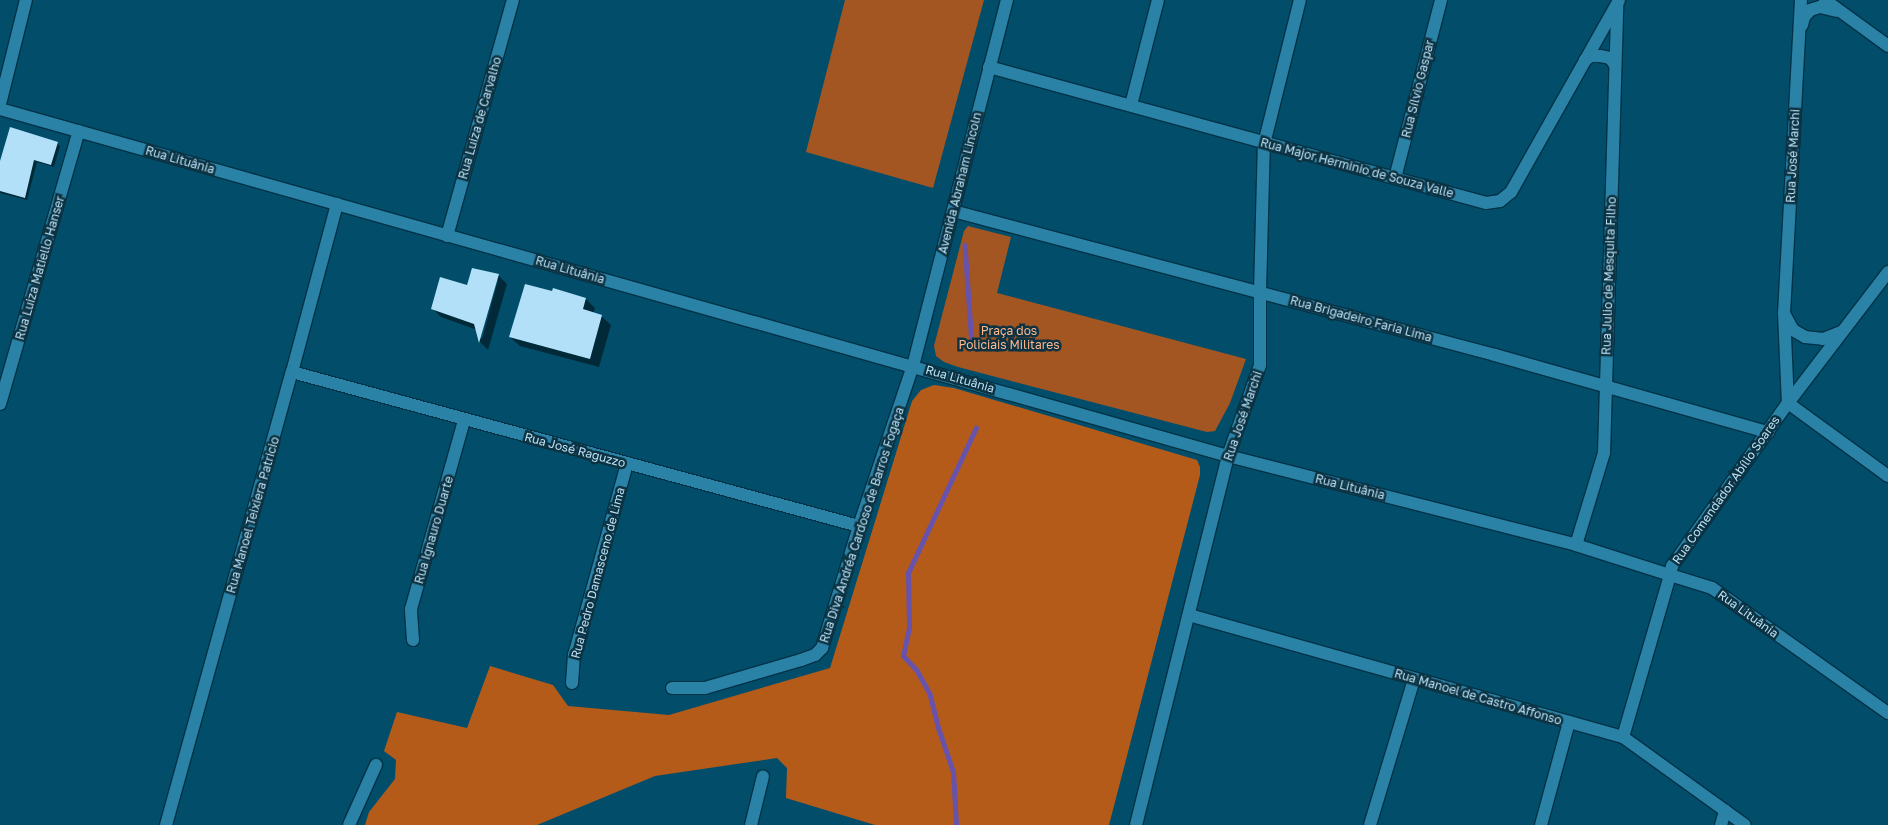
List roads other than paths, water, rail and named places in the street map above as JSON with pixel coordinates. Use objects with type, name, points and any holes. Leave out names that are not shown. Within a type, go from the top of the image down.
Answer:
[{"type":"street","points":[[0,104],[26,0]]},
{"type":"street","name":"Rua Luiza de Carvalho","points":[[447,236],[513,0]]},
{"type":"street","name":"Avenida Abraham Lincoln","points":[[913,366],[1007,0]]},
{"type":"street","points":[[1131,105],[1158,0]]},
{"type":"street","name":"Rua José Marchi","points":[[1136,825],[1228,456],[1260,365],[1264,144],[1300,0]]},
{"type":"street","name":"Rua Sílvio Gaspar","points":[[1395,178],[1441,0]]},
{"type":"street","name":"Rua José Marchi","points":[[1788,403],[1784,312],[1801,0]]},
{"type":"street","points":[[1825,0],[1888,46]]},
{"type":"street","name":"Rua Major Herminio de Souza Valle","points":[[989,67],[1131,105],[1264,144],[1486,203],[1500,202],[1511,192],[1618,2]]},
{"type":"street","name":"Rua Julio de Mesquita Filho","points":[[1576,545],[1604,453],[1618,2]]},
{"type":"street","points":[[1799,33],[1804,17],[1810,10],[1820,7],[1844,14]]},
{"type":"street","points":[[1585,60],[1591,56],[1600,56],[1610,58],[1615,65]]},
{"type":"street","name":"Rua Lituânia","points":[[0,109],[1228,456],[1576,545],[1712,588],[1888,714]]},
{"type":"street","name":"Rua Luiza Matiello Hanser","points":[[0,404],[79,132]]},
{"type":"street","name":"Rua Manoel Teixiera Patricio","points":[[166,825],[292,372],[336,204]]},
{"type":"street","name":"Rua Brigadeiro Faria Lima","points":[[953,211],[1606,385],[1768,432]]},
{"type":"street","name":"Rua Comendador Abílio Soares","points":[[1623,737],[1672,566],[1788,403],[1888,272]]},
{"type":"street","points":[[1784,312],[1793,330],[1805,337],[1823,339],[1841,332]]},
{"type":"street","name":"Rua Diva Andréa Cardoso de Barros Fogaça","points":[[672,688],[706,688],[815,655],[822,648],[859,526],[913,366]]},
{"type":"street","name":"Rua José Raguzzo","points":[[292,372],[859,526]]},
{"type":"street","points":[[1788,403],[1888,476]]},
{"type":"street","name":"Rua Ignauro Duarte","points":[[414,640],[411,609],[464,420]]},
{"type":"street","name":"Rua Pedro Damasceno de Lima","points":[[572,683],[574,655],[627,464]]},
{"type":"street","name":"Rua Manoel de Castro Affonso","points":[[1189,615],[1623,737],[1745,825]]},
{"type":"street","points":[[1370,825],[1414,679]]},
{"type":"street","points":[[1542,825],[1569,722]]},
{"type":"street","points":[[350,825],[376,765]]},
{"type":"street","points":[[751,825],[763,776]]},
{"type":"street","points":[[1721,825],[1725,811]]},
{"type":"waterway","points":[[965,245],[972,345]]},
{"type":"waterway","points":[[956,825],[953,772],[938,728],[929,693],[916,670],[903,656],[909,628],[908,573],[976,428]]},
{"type":"park label","name":"Praça dos Policiais Militares","points":[[1009,338]]}]
